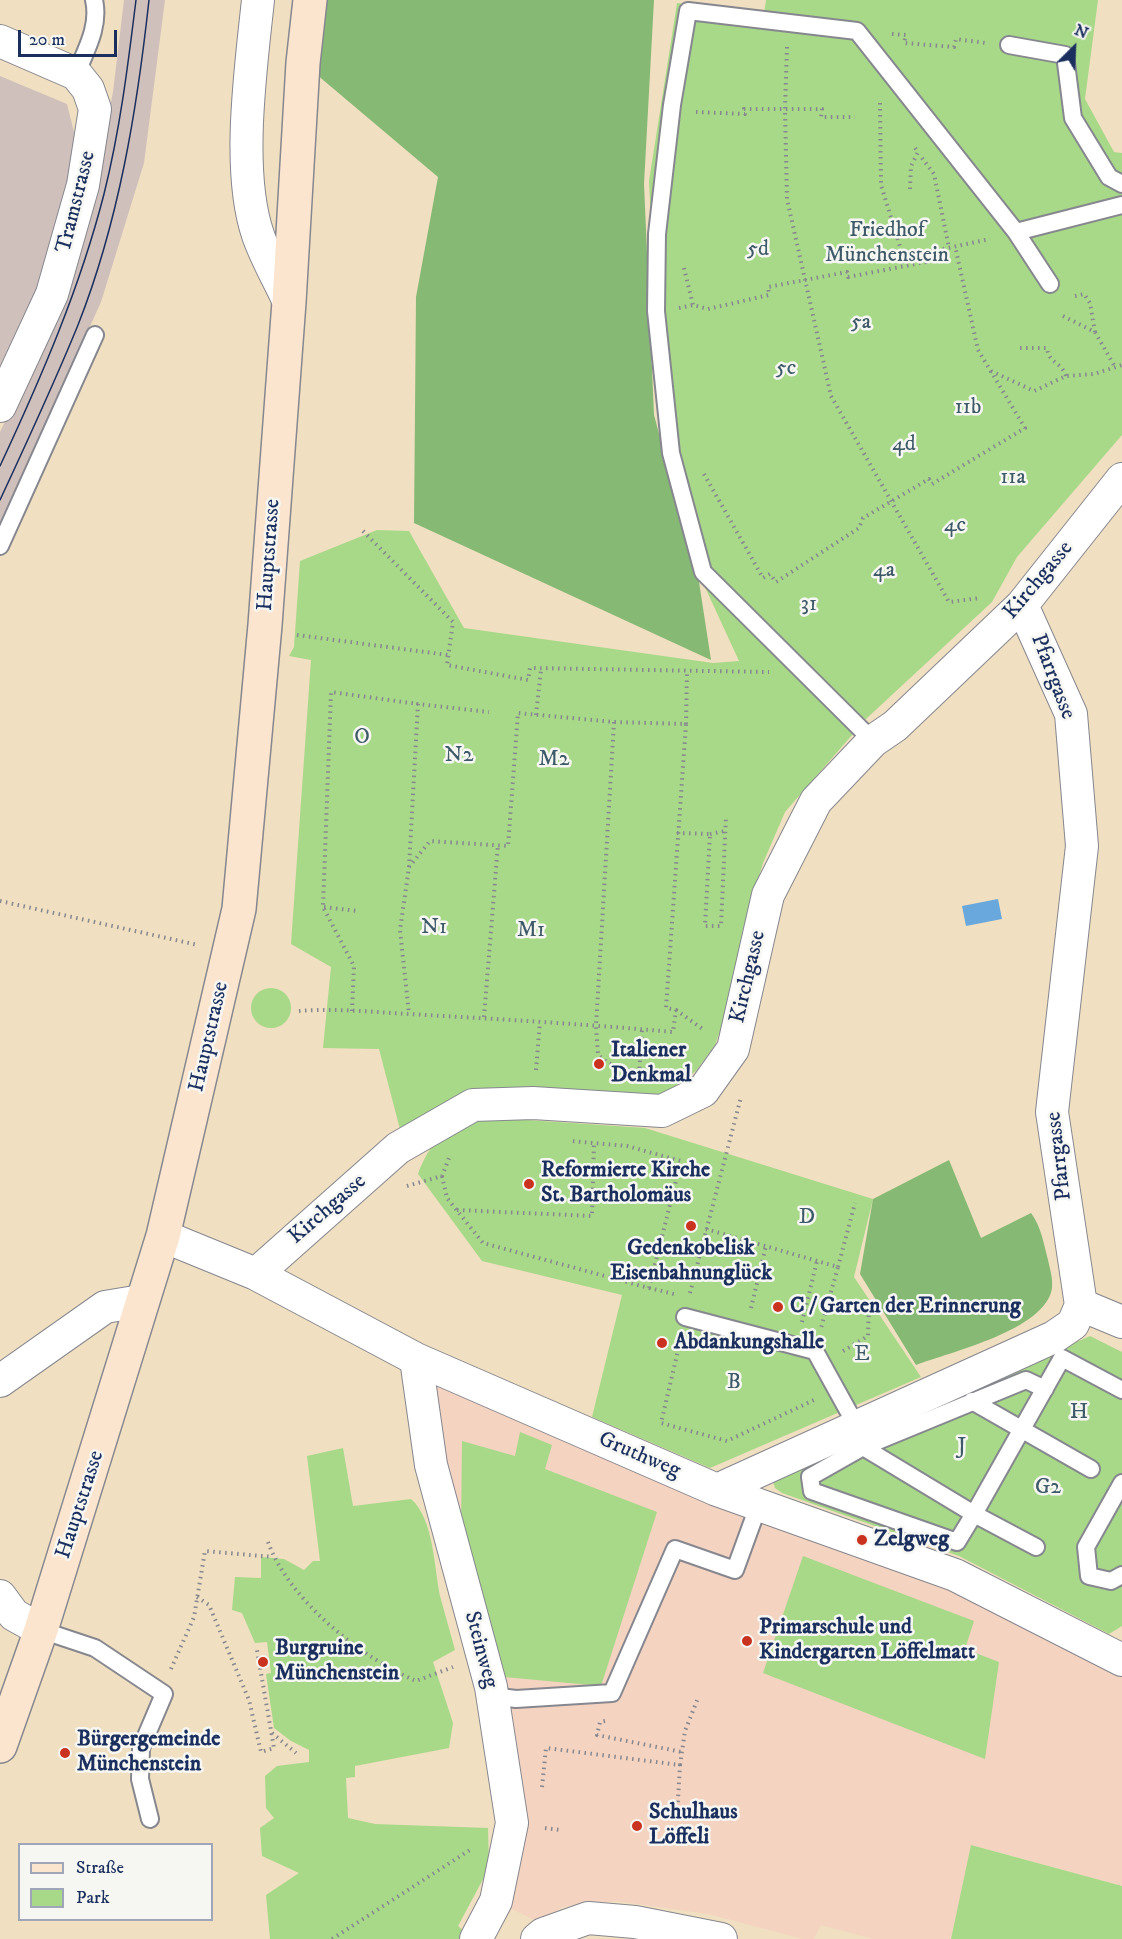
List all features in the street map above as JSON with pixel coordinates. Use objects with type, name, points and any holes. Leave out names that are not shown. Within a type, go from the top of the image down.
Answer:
[{"type":"main road","name":"Hauptstrasse","points":[[0,1746],[14,1617],[106,1424],[141,1301],[163,1236],[229,952],[244,872],[290,302],[303,63],[310,0]]},
{"type":"street","name":"Hauptstrasse","points":[[258,0],[248,102],[248,180],[258,233],[290,302]]},
{"type":"street","points":[[0,41],[76,74]]},
{"type":"street","name":"Tramstrasse","points":[[0,406],[52,294],[83,185],[95,109],[88,89],[76,74]]},
{"type":"street","name":"Kirchgasse","points":[[256,1274],[399,1148],[473,1105],[533,1104],[662,1111],[703,1091],[734,1049],[768,895],[816,801],[873,741],[895,726],[1022,605],[1122,479]]},
{"type":"street","name":"Pfarrgasse","points":[[1022,605],[1071,714],[1082,846],[1052,1112],[1081,1305]]},
{"type":"street","name":"Gruthweg","points":[[163,1236],[256,1274],[416,1359],[717,1490],[955,1575],[1122,1660]]},
{"type":"street","points":[[0,1381],[105,1307],[141,1301]]},
{"type":"street","points":[[717,1490],[860,1437],[1054,1337],[1073,1324],[1081,1305],[1122,1322]]},
{"type":"street","name":"Steinweg","points":[[416,1359],[431,1465],[492,1696],[512,1823],[496,1900],[476,1939]]},
{"type":"street","points":[[537,1939],[543,1934],[588,1918],[635,1922],[721,1939]]},
{"type":"lane","points":[[76,74],[94,29],[97,15],[94,0]]},
{"type":"lane","points":[[873,741],[703,572],[671,453],[656,311],[657,234],[672,110],[688,11],[857,32],[1016,232],[1050,284]]},
{"type":"lane","points":[[1009,45],[1065,55],[1073,118],[1109,177],[1122,184]]},
{"type":"lane","points":[[1016,232],[1122,205]]},
{"type":"lane","points":[[0,546],[95,335]]},
{"type":"lane","points":[[686,1317],[796,1346],[819,1358],[860,1437],[974,1514],[1035,1546]]},
{"type":"lane","points":[[1045,1389],[1026,1380],[972,1401],[860,1437],[810,1477],[812,1491],[957,1542],[1022,1430],[1045,1389],[1062,1358],[1122,1390]]},
{"type":"lane","points":[[972,1401],[1091,1469]]},
{"type":"lane","points":[[1122,1483],[1086,1547],[1089,1576],[1111,1581],[1122,1575]]},
{"type":"lane","points":[[492,1696],[516,1699],[612,1693],[675,1549],[735,1570],[759,1504]]},
{"type":"lane","points":[[14,1617],[95,1648],[164,1694],[141,1748],[140,1779],[150,1819]]},
{"type":"path","points":[[788,23],[785,109],[787,199],[831,396],[948,602]]},
{"type":"path","points":[[888,33],[906,35],[904,43],[954,47],[956,39],[980,42]]},
{"type":"path","points":[[886,108],[880,99],[881,185],[906,266]]},
{"type":"path","points":[[693,112],[744,114],[744,110],[822,109],[822,117],[855,117]]},
{"type":"path","points":[[911,143],[934,174],[949,248]]},
{"type":"path","points":[[910,189],[911,166],[918,152]]},
{"type":"path","points":[[693,305],[708,309],[769,295],[768,287],[847,272],[848,277],[926,262],[924,253],[986,240]]},
{"type":"path","points":[[700,469],[763,578],[770,574],[776,582],[859,528],[863,518],[930,479],[932,484],[1024,428],[978,350],[955,246]]},
{"type":"path","points":[[1075,296],[1084,294],[1090,303],[1095,332],[1115,367]]},
{"type":"path","points":[[1064,316],[1095,332]]},
{"type":"path","points":[[1020,348],[1047,348],[1052,360],[1063,366],[1066,376]]},
{"type":"path","points":[[990,370],[1034,391],[1066,376],[1094,374],[1122,365]]},
{"type":"path","points":[[363,531],[453,622],[447,665],[528,680],[530,668],[768,674],[773,659],[754,634],[760,629]]},
{"type":"path","points":[[294,635],[448,655]]},
{"type":"path","points":[[536,715],[542,670]]},
{"type":"path","points":[[299,1011],[326,1009],[484,1017],[673,1032],[676,1010],[666,1008],[686,723],[687,672]]},
{"type":"path","points":[[352,1011],[354,966],[323,907],[332,692],[489,712]]},
{"type":"path","points":[[409,1014],[400,930],[409,867],[418,704]]},
{"type":"path","points":[[409,867],[430,841],[508,846],[518,713],[614,722],[686,723]]},
{"type":"path","points":[[614,722],[596,1026],[598,1055],[608,1063],[639,1074]]},
{"type":"path","points":[[710,834],[705,926],[721,926],[726,816]]},
{"type":"path","points":[[677,833],[710,834],[725,831]]},
{"type":"path","points":[[484,1017],[498,844]]},
{"type":"path","points":[[0,901],[229,952]]},
{"type":"path","points":[[323,907],[357,910]]},
{"type":"path","points":[[533,1104],[540,1022]]},
{"type":"path","points":[[636,1109],[642,1030]]},
{"type":"path","points":[[742,1093],[688,1298],[686,1317],[661,1423],[727,1440],[836,1388]]},
{"type":"path","points":[[560,1140],[627,1146],[681,1161],[649,1288]]},
{"type":"path","points":[[456,1210],[591,1216],[594,1143]]},
{"type":"path","points":[[451,1153],[442,1176],[447,1198],[483,1243],[688,1298]]},
{"type":"path","points":[[417,1181],[442,1176]]},
{"type":"path","points":[[819,1358],[838,1268],[855,1203]]},
{"type":"path","points":[[706,1229],[838,1268]]},
{"type":"path","points":[[745,1332],[766,1246]]},
{"type":"path","points":[[796,1346],[817,1261]]},
{"type":"path","points":[[819,1358],[868,1336],[869,1305]]},
{"type":"path","points":[[268,1542],[273,1557],[295,1588],[346,1640],[393,1671],[416,1681],[482,1656]]},
{"type":"path","points":[[158,1691],[172,1667],[194,1617],[205,1551],[273,1557]]},
{"type":"path","points":[[197,1598],[209,1605],[249,1700],[261,1752],[274,1748],[257,1650]]},
{"type":"path","points":[[677,1817],[680,1765],[685,1731],[698,1698]]},
{"type":"path","points":[[608,1711],[607,1721],[600,1722],[597,1735],[682,1752]]},
{"type":"path","points":[[271,1732],[296,1753]]},
{"type":"path","points":[[541,1793],[546,1748],[680,1765]]},
{"type":"path","points":[[332,1939],[512,1823]]},
{"type":"shaded area","points":[[124,0],[165,0],[144,163],[101,302],[0,526],[0,432],[55,314],[93,188],[113,92]]},
{"type":"shaded area","points":[[0,76],[67,104],[80,156],[38,299],[0,376]]},
{"type":"shaded area","name":"Primarschule und Kindergarten Löffelmatt","points":[[416,1359],[955,1575],[1019,1626],[1122,1675],[1122,1886],[972,1845],[951,1939],[873,1939],[821,1925],[814,1939],[803,1939],[708,1914],[616,1901],[563,1907],[538,1922],[496,1901],[512,1823]]},
{"type":"green space","points":[[310,0],[654,0],[644,184],[654,415],[699,582],[711,660],[414,523],[416,297],[438,177],[303,63]]},
{"type":"green space","name":"Friedhof Münchenstein","points":[[766,0],[1098,0],[1085,99],[1114,152],[1122,153],[1122,435],[1017,557],[992,602],[866,719],[785,812],[763,863],[743,929],[727,1011],[715,1045],[696,1071],[656,1100],[580,1098],[401,1133],[379,1049],[323,1048],[331,967],[291,944],[311,660],[289,656],[294,647],[300,561],[377,530],[409,531],[464,628],[713,663],[739,661],[664,498],[649,181],[677,3],[764,14]]},
{"type":"green space","points":[[271,988],[285,994],[291,1008],[285,1022],[271,1028],[257,1022],[251,1008],[257,994]]},
{"type":"green space","points":[[484,1117],[645,1128],[873,1199],[854,1277],[921,1377],[710,1468],[592,1417],[622,1295],[482,1261],[418,1174],[429,1151],[443,1136],[461,1125]]},
{"type":"green space","points":[[949,1160],[981,1238],[1031,1213],[1044,1242],[1052,1288],[1046,1303],[1033,1316],[1015,1327],[972,1346],[916,1365],[860,1274],[873,1199]]},
{"type":"green space","points":[[1090,1336],[1122,1352],[1122,1626],[1109,1634],[959,1556],[782,1493],[775,1488],[773,1482],[777,1477]]},
{"type":"green space","points":[[520,1432],[552,1445],[545,1469],[657,1512],[601,1686],[504,1677],[461,1527],[462,1441],[515,1456]]},
{"type":"green space","points":[[343,1448],[353,1506],[411,1499],[419,1508],[429,1531],[440,1596],[455,1650],[433,1662],[453,1723],[449,1748],[355,1766],[355,1777],[346,1778],[348,1818],[375,1824],[488,1828],[489,1868],[458,1926],[466,1933],[463,1939],[270,1939],[266,1895],[299,1873],[262,1856],[260,1828],[274,1818],[266,1808],[265,1776],[277,1766],[309,1762],[309,1750],[291,1741],[274,1728],[266,1674],[271,1673],[267,1642],[255,1643],[242,1613],[232,1610],[235,1577],[261,1578],[261,1557],[284,1559],[304,1570],[313,1561],[320,1561],[307,1456]]},
{"type":"green space","points":[[803,1556],[974,1621],[965,1649],[999,1662],[985,1759],[763,1673]]},
{"type":"green space","points":[[971,1845],[1122,1886],[1122,1939],[951,1939]]},
{"type":"water","points":[[998,899],[1002,919],[966,926],[962,906]]},
{"type":"tram line","points":[[0,466],[58,332],[94,229],[110,170],[119,122],[136,0]]},
{"type":"tram line","points":[[0,500],[78,325],[105,246],[132,124],[149,0]]},
{"type":"place","name":"Italiener Denkmal","points":[[599,1064]]},
{"type":"place","name":"Reformierte Kirche St. Bartholomäus","points":[[529,1184]]},
{"type":"place","name":"Gedenkobelisk Eisenbahnunglück","points":[[691,1226]]},
{"type":"place","name":"C / Garten der Erinnerung","points":[[778,1307]]},
{"type":"place","name":"Abdankungshalle","points":[[662,1343]]},
{"type":"place","name":"Zelgweg","points":[[862,1540]]},
{"type":"place","name":"Primarschule und Kindergarten Löffelmatt","points":[[747,1641]]},
{"type":"place","name":"Burgruine Münchenstein","points":[[263,1662]]},
{"type":"place","name":"Bürgergemeinde Münchenstein","points":[[65,1753]]},
{"type":"place","name":"Schulhaus Löffeli","points":[[637,1826]]},
{"type":"park label","name":"5d","points":[[758,250]]},
{"type":"park label","name":"5a","points":[[861,323]]},
{"type":"park label","name":"5c","points":[[786,369]]},
{"type":"park label","name":"11b","points":[[968,408]]},
{"type":"park label","name":"4d","points":[[904,445]]},
{"type":"park label","name":"11a","points":[[1013,478]]},
{"type":"park label","name":"4c","points":[[955,526]]},
{"type":"park label","name":"4a","points":[[884,571]]},
{"type":"park label","name":"31","points":[[809,605]]},
{"type":"park label","name":"O","points":[[362,738]]},
{"type":"park label","name":"N2","points":[[459,756]]},
{"type":"park label","name":"M2","points":[[554,760]]},
{"type":"park label","name":"N1","points":[[434,928]]},
{"type":"park label","name":"M1","points":[[531,931]]},
{"type":"park label","name":"D","points":[[807,1218]]},
{"type":"park label","name":"E","points":[[862,1355]]},
{"type":"park label","name":"B","points":[[734,1383]]},
{"type":"park label","name":"H","points":[[1079,1413]]},
{"type":"park label","name":"J","points":[[962,1447]]},
{"type":"park label","name":"G2","points":[[1048,1488]]}]
